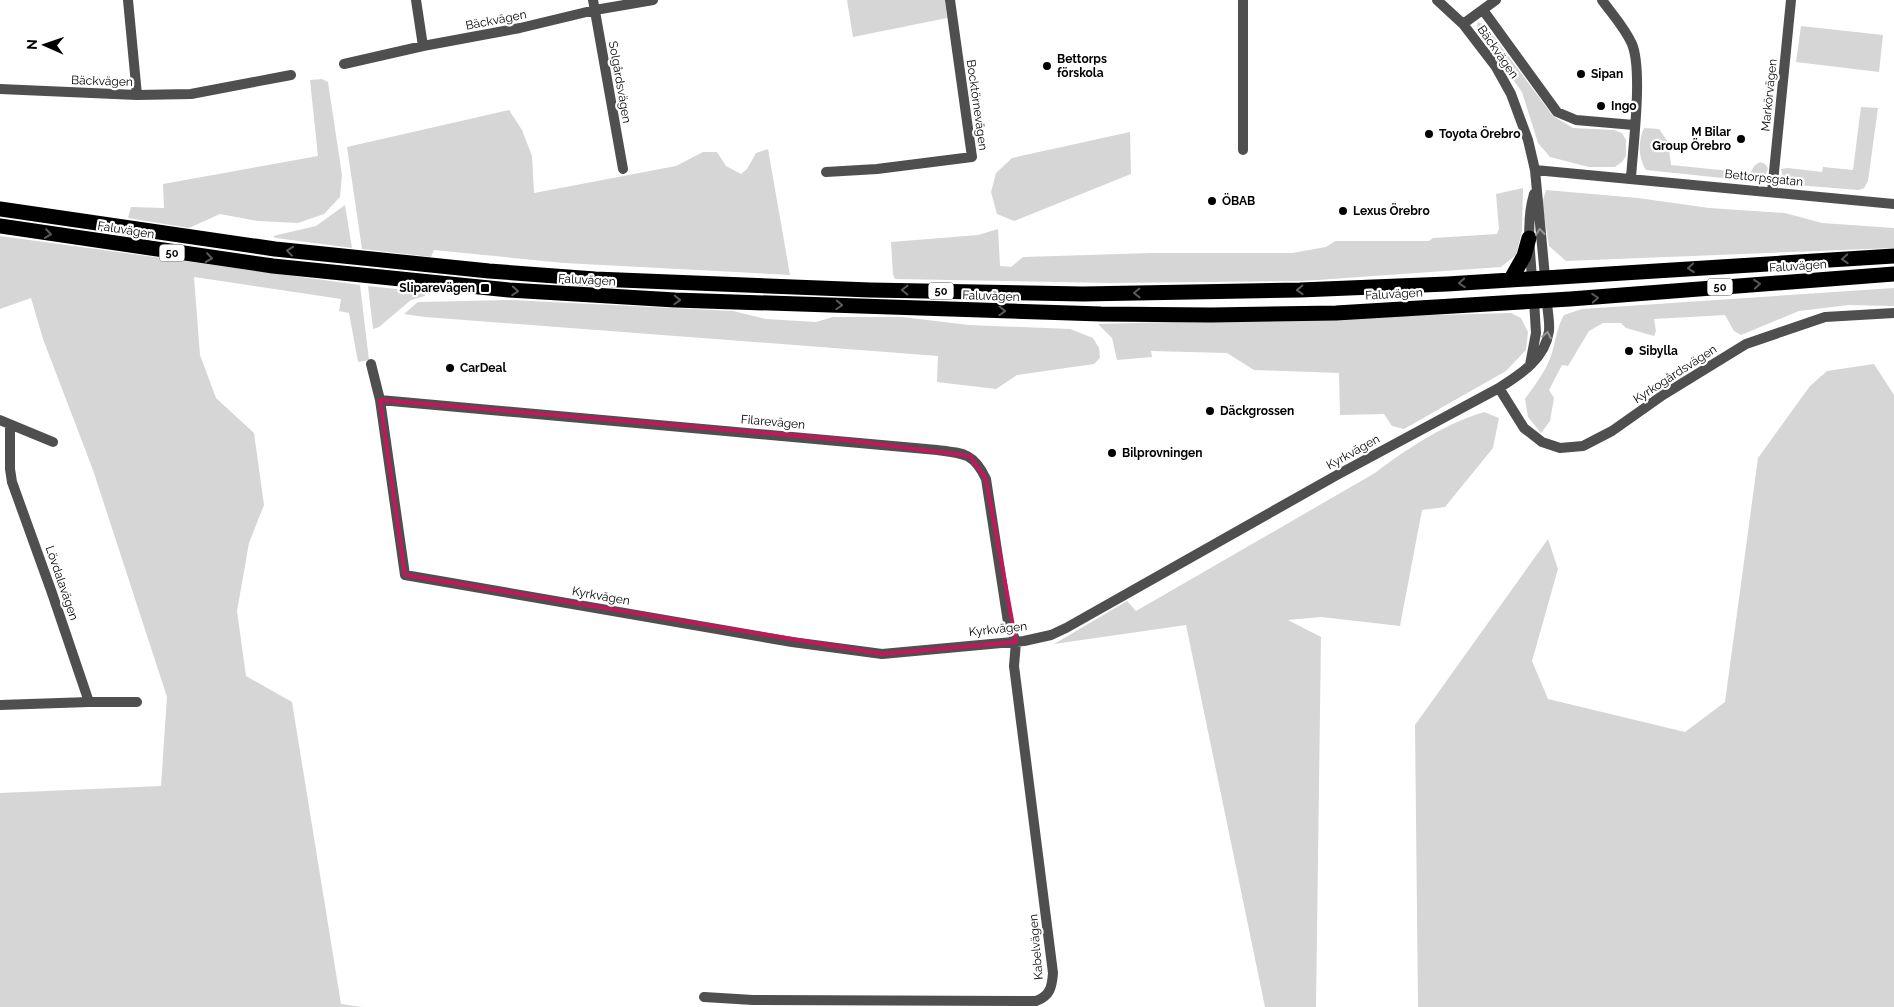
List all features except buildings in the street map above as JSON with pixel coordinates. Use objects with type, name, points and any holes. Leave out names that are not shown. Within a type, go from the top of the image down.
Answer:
[{"type":"highway","name":"Faluvägen","points":[[0,209],[192,238],[339,257],[595,279],[861,289],[1083,294],[1300,290],[1511,280],[1894,256]]},
{"type":"highway","name":"Faluvägen","points":[[0,226],[178,253],[345,275],[509,290],[676,300],[1093,314],[1336,313],[1614,296],[1894,274]]},
{"type":"highway","points":[[1511,280],[1524,256],[1529,238]]},
{"type":"highway","points":[[1539,278],[1540,300]]},
{"type":"street","points":[[128,0],[137,95]]},
{"type":"street","points":[[416,0],[423,46]]},
{"type":"street","name":"Bäckvägen","points":[[344,64],[423,46],[520,28],[594,5],[653,0]]},
{"type":"street","name":"Bocktörnevägen","points":[[826,172],[877,169],[972,157],[950,0]]},
{"type":"street","points":[[1243,0],[1244,150]]},
{"type":"street","name":"Bäckvägen","points":[[1436,0],[1463,24],[1496,67],[1512,94],[1535,170],[1539,278]]},
{"type":"street","points":[[1463,24],[1496,0]]},
{"type":"street","points":[[1602,0],[1620,24],[1632,45],[1637,69],[1631,178]]},
{"type":"street","name":"Markörvägen","points":[[1772,192],[1791,0]]},
{"type":"street","name":"Solgårdsvägen","points":[[594,5],[623,169]]},
{"type":"street","points":[[1483,10],[1557,112],[1576,120],[1634,125]]},
{"type":"street","name":"Bäckvägen","points":[[0,89],[137,95],[208,92],[291,75]]},
{"type":"street","name":"Bettorpsgatan","points":[[1535,170],[1894,204]]},
{"type":"street","name":"Bäckvägen","points":[[1536,186],[1530,207],[1529,238],[1539,278]]},
{"type":"street","name":"Kyrkvägen","points":[[380,400],[405,575],[792,642],[882,654],[1016,642],[1051,635],[1066,628],[1337,475],[1499,388],[1537,360],[1544,348],[1549,331],[1540,300]]},
{"type":"street","name":"Kyrkogårdsvägen","points":[[1499,388],[1524,428],[1542,442],[1560,448],[1583,446],[1612,431],[1663,394],[1746,344],[1825,317],[1894,313]]},
{"type":"street","points":[[371,364],[380,400]]},
{"type":"street","name":"Filarevägen","points":[[380,400],[845,440],[937,450],[970,456],[978,463],[986,479],[1003,598],[1008,622],[1016,642]]},
{"type":"street","points":[[0,420],[53,442]]},
{"type":"street","name":"Lövdalavägen","points":[[10,425],[10,469],[12,482],[89,702]]},
{"type":"street","name":"Kabelvägen","points":[[704,997],[763,1000],[1036,1001],[1046,996],[1051,990],[1053,973],[1014,666],[1016,642]]},
{"type":"street","points":[[0,705],[137,702]]},
{"type":"highlighted area","points":[[380,400],[845,440],[970,456],[986,479],[1016,642],[882,654],[405,575]]},
{"type":"shaded area","points":[[847,0],[945,0],[947,18],[853,37]]},
{"type":"shaded area","points":[[1478,22],[1485,25],[1553,116],[1573,128],[1614,130],[1622,133],[1626,140],[1626,156],[1622,162],[1615,167],[1589,167],[1550,157],[1538,143],[1522,92],[1479,32]]},
{"type":"shaded area","points":[[1801,26],[1883,35],[1879,72],[1796,62]]},
{"type":"shaded area","points":[[322,79],[328,82],[342,175],[340,197],[324,214],[298,223],[258,221],[220,214],[189,228],[128,218],[131,207],[164,208],[163,184],[318,156],[310,80]]},
{"type":"shaded area","points":[[1861,107],[1878,108],[1868,181],[1864,188],[1859,190],[1796,185],[1784,180],[1781,169],[1788,168],[1822,172],[1823,167],[1853,170]]},
{"type":"shaded area","points":[[509,110],[522,130],[532,156],[534,193],[676,166],[703,152],[717,152],[726,166],[741,174],[747,169],[756,153],[768,149],[790,275],[564,263],[434,250],[431,257],[362,249],[347,147]]},
{"type":"shaded area","points":[[1644,128],[1659,129],[1668,142],[1671,165],[1750,173],[1755,165],[1760,162],[1768,168],[1765,177],[1760,180],[1751,181],[1646,170],[1641,160],[1640,149]]},
{"type":"shaded area","points":[[1130,132],[1131,174],[1014,221],[997,214],[991,192],[996,173],[1012,158]]},
{"type":"shaded area","points":[[1523,188],[1522,231],[1516,255],[1501,267],[1303,281],[1111,283],[895,279],[893,274],[891,242],[978,235],[998,229],[1000,266],[1011,267],[1023,257],[1151,253],[1292,253],[1326,247],[1335,241],[1429,241],[1433,238],[1497,234],[1499,229],[1496,194]]},
{"type":"shaded area","points":[[1546,190],[1638,198],[1709,208],[1785,213],[1822,223],[1894,228],[1894,248],[1566,261],[1549,246],[1542,203]]},
{"type":"shaded area","points":[[345,205],[352,248],[276,238],[273,236],[316,226]]},
{"type":"shaded area","points":[[0,236],[360,285],[369,360],[358,362],[349,313],[339,311],[341,299],[194,277],[200,355],[216,398],[254,433],[264,505],[249,543],[237,611],[246,676],[292,702],[341,1004],[362,1007],[0,1007],[0,793],[161,786],[167,697],[93,470],[43,339],[31,298],[0,309]]},
{"type":"shaded area","points":[[368,286],[425,292],[425,296],[411,300],[379,327],[373,329]]},
{"type":"shaded area","points":[[1894,288],[1894,306],[1849,305],[1799,311],[1741,335],[1734,331],[1725,315],[1654,319],[1656,331],[1654,336],[1626,328],[1621,323],[1603,323],[1589,331],[1568,366],[1562,365],[1549,390],[1554,398],[1550,421],[1541,433],[1528,417],[1525,399],[1549,362],[1559,325],[1564,315],[1582,309]]},
{"type":"shaded area","points":[[511,300],[733,311],[766,319],[816,322],[833,317],[902,317],[969,325],[1070,329],[1093,338],[1099,348],[1100,358],[1094,364],[1017,375],[996,389],[937,382],[938,356],[404,314],[418,302]]},
{"type":"shaded area","points":[[1511,313],[1521,318],[1528,332],[1526,350],[1506,371],[1404,429],[1392,426],[1384,414],[1340,415],[1339,373],[1254,370],[1227,353],[1151,351],[1152,357],[1117,360],[1112,338],[1098,324]]},
{"type":"shaded area","points":[[1874,364],[1894,395],[1894,1007],[1418,1007],[1415,725],[1548,539],[1558,569],[1532,661],[1548,699],[1685,732],[1725,702],[1758,458],[1810,386],[1827,371]]},
{"type":"shaded area","points":[[1484,412],[1499,418],[1493,448],[1445,507],[1422,510],[1400,626],[1321,617],[1288,620],[1321,637],[1316,1007],[1265,1007],[1186,625],[1054,644],[1127,601],[1136,611],[1375,473],[1427,438],[1455,423]]},
{"type":"place","name":"Bettorps förskola","points":[[1047,66]]},
{"type":"place","name":"Sipan","points":[[1581,74]]},
{"type":"place","name":"Ingo","points":[[1601,106]]},
{"type":"place","name":"Toyota Örebro","points":[[1429,134]]},
{"type":"place","name":"M Bilar Group Örebro","points":[[1741,139]]},
{"type":"place","name":"ÖBAB","points":[[1212,201]]},
{"type":"place","name":"Lexus Örebro","points":[[1343,211]]},
{"type":"place","name":"Sliparevägen","points":[[485,288]]},
{"type":"place","name":"Sibylla","points":[[1629,351]]},
{"type":"place","name":"CarDeal","points":[[450,368]]},
{"type":"place","name":"Däckgrossen","points":[[1210,411]]},
{"type":"place","name":"Bilprovningen","points":[[1112,453]]}]
